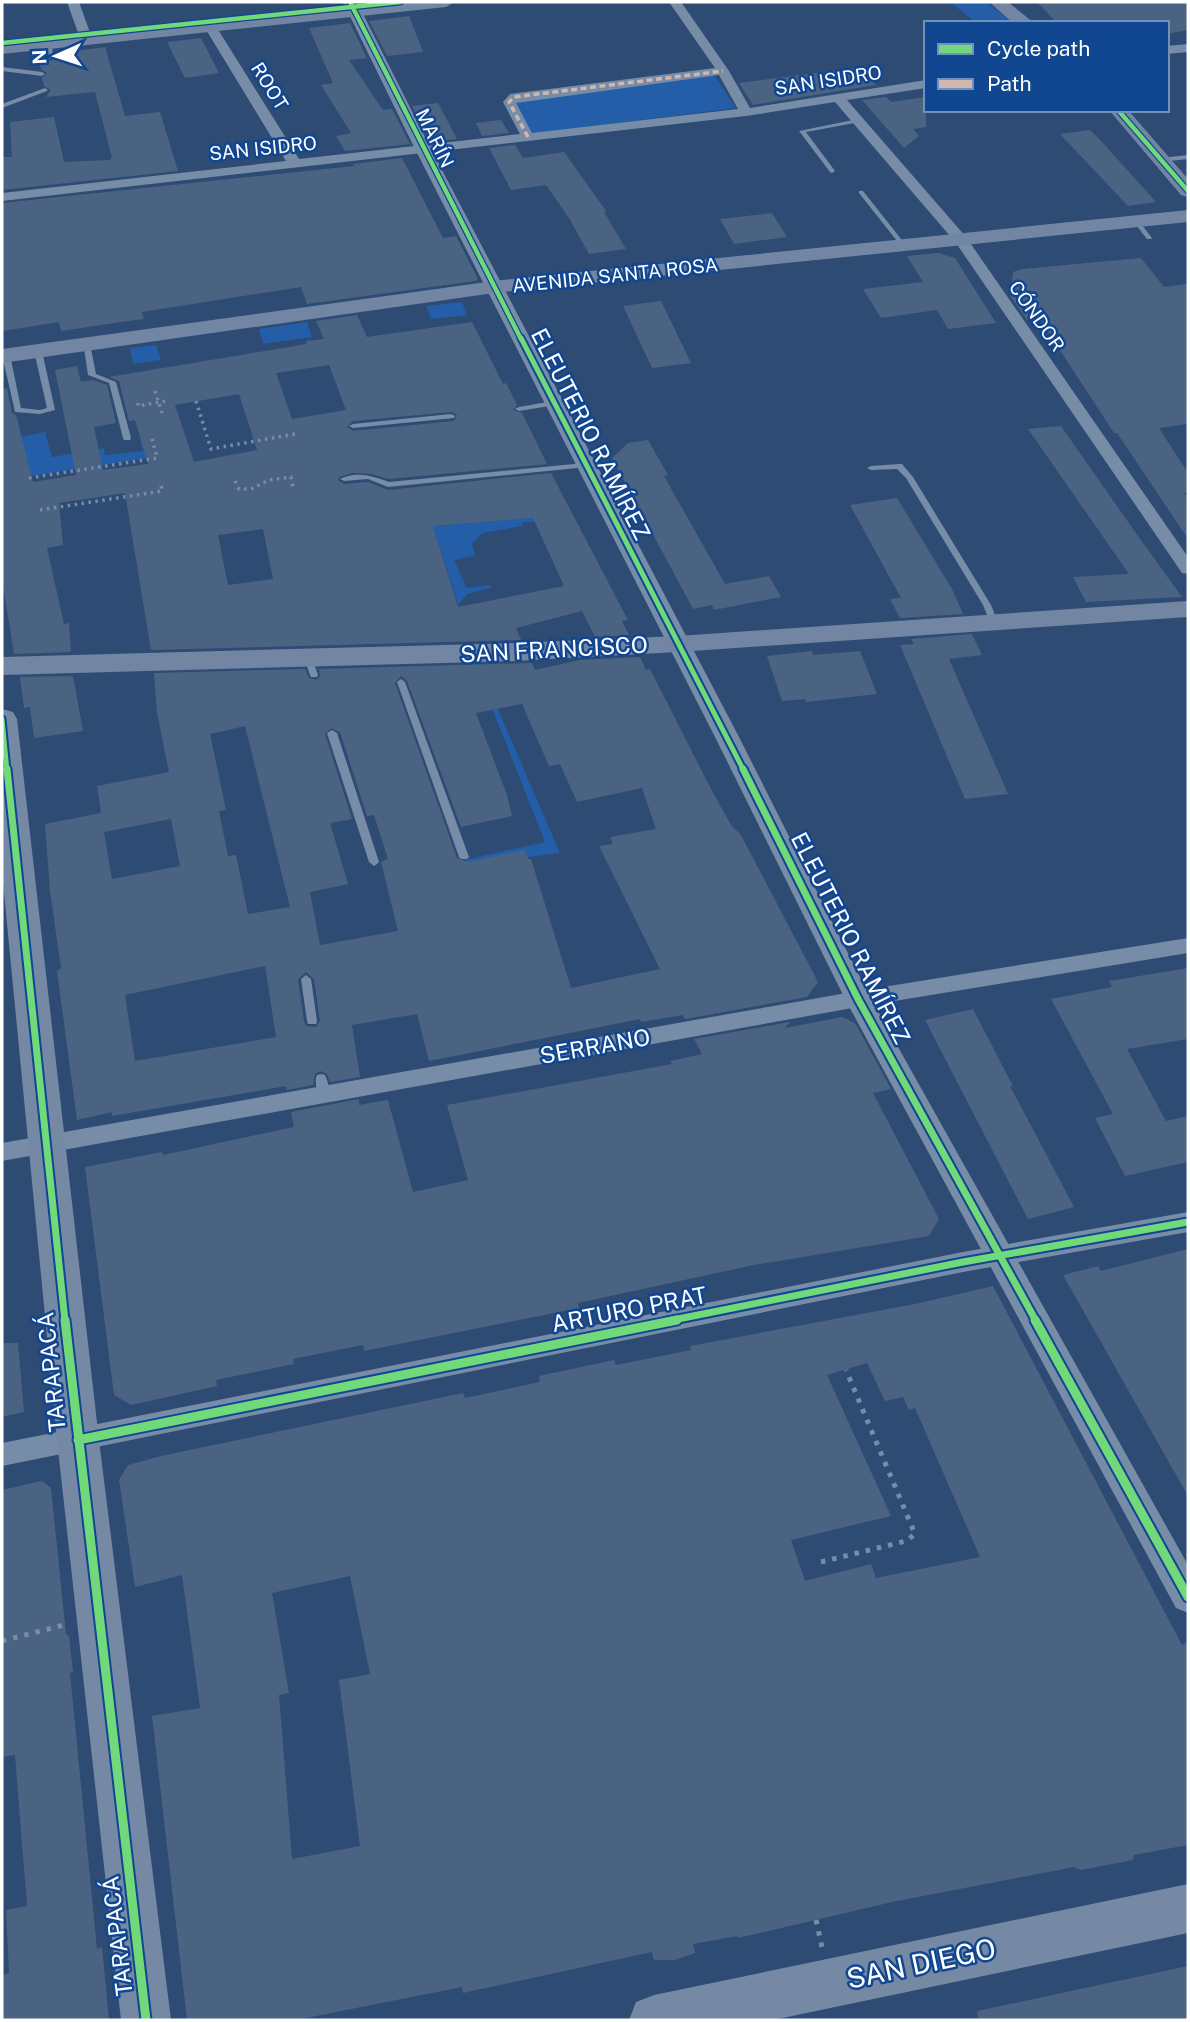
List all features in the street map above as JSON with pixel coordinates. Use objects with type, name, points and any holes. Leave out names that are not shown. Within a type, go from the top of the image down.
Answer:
[{"type":"main road","points":[[2,49],[49,51],[87,41],[211,28],[353,7],[446,2]]},
{"type":"main road","points":[[997,2],[1022,21]]},
{"type":"main road","points":[[1120,112],[1188,191]]},
{"type":"main road","name":"AVENIDA SANTA ROSA","points":[[4,356],[494,287],[1188,216]]},
{"type":"main road","name":"SAN FRANCISCO","points":[[2,666],[311,666],[1188,609]]},
{"type":"main road","name":"TARAPACÁ","points":[[2,719],[16,903],[146,2020]]},
{"type":"main road","name":"SAN DIEGO","points":[[654,2020],[1188,1908]]},
{"type":"street","points":[[73,2],[87,41]]},
{"type":"street","points":[[675,2],[723,71],[746,112]]},
{"type":"street","name":"MARÍN","points":[[353,7],[494,287]]},
{"type":"street","name":"ROOT","points":[[211,28],[295,164]]},
{"type":"street","points":[[1169,50],[1188,48]]},
{"type":"street","points":[[528,137],[509,102],[514,97],[723,71]]},
{"type":"street","name":"SAN ISIDRO","points":[[2,197],[746,112],[924,84]]},
{"type":"street","name":"CÓNDOR","points":[[838,98],[961,240],[1188,569]]},
{"type":"street","name":"ELEUTERIO RAMÍREZ","points":[[494,287],[858,999],[1188,1597]]},
{"type":"street","name":"SERRANO","points":[[2,1153],[323,1086],[1188,945]]},
{"type":"street","name":"ARTURO PRAT","points":[[2,1455],[999,1255],[1188,1222]]},
{"type":"lane","points":[[2,68],[42,75]]},
{"type":"lane","points":[[2,106],[45,90]]},
{"type":"lane","points":[[832,171],[802,131],[858,121]]},
{"type":"lane","points":[[1161,160],[1188,157]]},
{"type":"lane","points":[[861,192],[903,246]]},
{"type":"lane","points":[[1136,221],[1149,238]]},
{"type":"lane","points":[[86,344],[92,376],[112,382],[127,438]]},
{"type":"lane","points":[[4,356],[18,410],[51,411],[38,351]]},
{"type":"lane","points":[[519,408],[553,403]]},
{"type":"lane","points":[[353,426],[451,416]]},
{"type":"lane","points":[[344,479],[369,477],[388,485],[584,465]]},
{"type":"lane","points":[[871,468],[899,466],[909,477],[987,605],[994,622]]},
{"type":"lane","points":[[401,682],[464,857]]},
{"type":"lane","points":[[332,733],[374,862]]},
{"type":"lane","points":[[306,979],[312,1021]]},
{"type":"path","points":[[155,391],[162,413]]},
{"type":"path","points":[[135,394],[138,406],[166,401]]},
{"type":"path","points":[[196,401],[211,449],[295,434]]},
{"type":"path","points":[[29,478],[157,458],[152,439]]},
{"type":"path","points":[[234,481],[239,489],[248,491],[260,487],[265,481],[291,477],[293,487]]},
{"type":"path","points":[[40,510],[162,491],[161,485]]},
{"type":"path","points":[[821,1562],[906,1541],[915,1534],[846,1370]]},
{"type":"path","points":[[2,1641],[98,1616]]},
{"type":"shaded area","points":[[950,2],[986,2],[1010,21],[974,21]]},
{"type":"shaded area","points":[[714,75],[736,108],[531,134],[513,101]]},
{"type":"shaded area","points":[[462,302],[467,315],[431,319],[426,306]]},
{"type":"shaded area","points":[[307,322],[312,337],[263,344],[259,329]]},
{"type":"shaded area","points":[[156,345],[161,360],[133,364],[130,348]]},
{"type":"shaded area","points":[[45,432],[52,457],[104,448],[105,455],[143,451],[140,439],[148,438],[147,458],[32,476],[30,471],[27,471],[29,466],[27,458],[24,458],[25,449],[18,437]]},
{"type":"shaded area","points":[[537,517],[538,521],[522,523],[523,526],[480,535],[472,544],[475,556],[454,560],[467,588],[490,585],[491,588],[467,594],[458,605],[433,526]]},
{"type":"shaded area","points":[[474,663],[478,663],[560,853],[452,867],[451,863],[545,842]]},
{"type":"building","points":[[1037,2],[1188,2],[1188,30],[1169,34],[1169,21],[1055,21]]},
{"type":"building","points":[[409,16],[423,52],[387,56],[369,21]]},
{"type":"building","points":[[350,23],[367,58],[349,60],[383,110],[392,109],[410,144],[345,151],[336,136],[351,133],[321,85],[333,83],[309,28]]},
{"type":"building","points":[[201,38],[219,73],[185,78],[167,42]]},
{"type":"building","points":[[105,47],[125,116],[160,112],[178,171],[2,190],[2,157],[12,157],[10,122],[54,117],[64,162],[112,158],[95,92],[46,97],[51,90],[44,86],[42,78],[47,73],[41,69],[39,58],[51,61],[56,56],[69,55],[68,52]]},
{"type":"building","points":[[861,67],[876,85],[753,105],[739,83]]},
{"type":"building","points":[[886,97],[891,102],[924,97],[926,127],[913,129],[919,136],[904,148],[862,100]]},
{"type":"building","points":[[438,103],[457,139],[430,142],[412,106]]},
{"type":"building","points":[[501,120],[509,133],[482,136],[476,123]]},
{"type":"building","points":[[1090,130],[1156,202],[1128,206],[1060,134]]},
{"type":"building","points":[[515,145],[523,158],[564,152],[606,211],[604,212],[626,249],[589,254],[546,185],[511,190],[489,148]]},
{"type":"building","points":[[402,158],[443,238],[456,236],[478,279],[475,281],[307,304],[301,287],[142,312],[144,319],[61,331],[59,322],[2,331],[2,203],[354,166],[353,164]]},
{"type":"building","points":[[772,213],[787,237],[734,244],[720,219]]},
{"type":"building","points":[[939,253],[955,258],[996,323],[948,329],[937,310],[881,318],[863,289],[923,282],[907,256]]},
{"type":"building","points":[[1141,258],[1164,287],[1188,284],[1188,424],[1159,428],[1188,473],[1188,493],[1184,493],[1188,499],[1188,539],[1117,433],[1114,433],[1039,318],[1027,320],[1010,296],[1013,272],[1023,269]]},
{"type":"building","points":[[661,301],[691,363],[652,368],[623,306]]},
{"type":"building","points":[[357,315],[367,337],[472,322],[503,384],[506,383],[517,405],[513,410],[522,413],[547,464],[389,479],[352,473],[339,477],[338,480],[344,484],[368,482],[388,490],[551,473],[628,620],[622,621],[629,635],[595,637],[582,611],[516,628],[521,640],[151,650],[125,493],[59,503],[63,545],[47,548],[64,624],[69,623],[71,652],[14,654],[2,579],[2,389],[7,388],[12,413],[16,415],[33,482],[76,475],[55,370],[77,366],[81,382],[93,380],[107,385],[116,423],[94,427],[103,470],[148,464],[135,420],[129,421],[119,381],[109,377],[307,344],[306,341],[324,339],[316,321]],"holes":[[[329,365],[346,410],[292,419],[276,373]],[[239,394],[257,450],[194,462],[175,405]],[[452,412],[457,415],[454,421],[353,431],[347,427],[353,421]],[[533,518],[564,586],[458,607],[433,526]],[[263,529],[273,579],[228,585],[218,535]]]},
{"type":"building","points":[[1061,426],[1182,597],[1086,602],[1073,577],[1129,574],[1028,429]]},
{"type":"building","points":[[648,440],[668,475],[664,476],[725,584],[769,576],[781,597],[714,610],[712,605],[693,609],[612,458],[628,443]]},
{"type":"building","points":[[897,498],[952,589],[963,614],[900,618],[890,599],[901,598],[850,505]]},
{"type":"building","points":[[972,634],[982,655],[949,659],[1008,794],[965,799],[900,645],[914,644],[911,639]]},
{"type":"building","points":[[812,651],[813,655],[860,651],[877,694],[806,702],[805,699],[782,701],[767,656]]},
{"type":"building","points":[[640,657],[646,670],[650,669],[711,789],[731,825],[741,835],[818,982],[807,997],[685,1019],[683,1015],[641,1022],[640,1019],[429,1061],[417,1014],[352,1025],[360,1077],[330,1082],[327,1074],[320,1071],[315,1074],[313,1085],[287,1090],[286,1086],[112,1116],[112,1112],[77,1120],[57,971],[61,968],[50,891],[45,824],[101,813],[97,786],[169,772],[157,713],[154,673],[305,669],[309,678],[317,680],[320,676],[319,669],[532,663],[535,670],[580,660]],"holes":[[[401,676],[407,681],[461,827],[512,816],[507,795],[476,713],[522,704],[549,766],[560,764],[577,802],[642,788],[656,829],[610,837],[613,844],[599,846],[660,969],[571,988],[531,859],[528,859],[525,850],[467,862],[457,858],[395,683]],[[245,726],[290,907],[248,914],[236,855],[228,856],[219,811],[226,810],[210,734]],[[331,728],[340,732],[367,816],[374,815],[388,859],[381,862],[398,931],[320,945],[310,892],[348,884],[330,823],[352,819],[325,734]],[[171,819],[180,866],[112,879],[104,832]],[[265,966],[276,1037],[135,1061],[125,995]],[[306,972],[314,979],[320,1021],[316,1027],[306,1026],[298,979]]]},
{"type":"building","points":[[73,676],[83,731],[34,738],[30,707],[24,708],[20,677]]},
{"type":"building","points":[[1188,968],[1188,1039],[1127,1049],[1166,1121],[1188,1116],[1188,1162],[1125,1176],[1095,1118],[1113,1114],[1051,999],[1112,987],[1109,981]]},
{"type":"building","points":[[973,1009],[1074,1207],[1028,1219],[925,1020]]},
{"type":"building","points":[[842,1017],[855,1023],[891,1089],[873,1093],[939,1219],[929,1236],[754,1265],[578,1303],[579,1308],[364,1351],[363,1345],[293,1359],[294,1364],[216,1380],[217,1386],[131,1405],[114,1395],[85,1167],[162,1152],[163,1155],[294,1127],[291,1112],[359,1099],[359,1105],[388,1100],[413,1192],[468,1180],[447,1105],[672,1064],[670,1061],[702,1054],[694,1039],[790,1022],[785,1028]]},
{"type":"building","points":[[1188,1249],[1188,1496],[1063,1275],[1098,1266],[1101,1271]]},
{"type":"building","points":[[993,1286],[1182,1645],[1188,1642],[1188,1845],[1134,1855],[1133,1860],[1081,1870],[1074,1867],[892,1902],[738,1938],[737,1936],[693,1944],[695,1953],[675,1960],[654,1960],[652,1952],[463,1993],[462,1987],[296,2020],[187,2020],[152,1716],[200,1708],[182,1575],[135,1587],[119,1480],[128,1465],[463,1393],[465,1398],[540,1382],[539,1376],[614,1360],[616,1365],[691,1350],[690,1346],[920,1303]],"holes":[[[867,1363],[885,1401],[903,1397],[909,1410],[915,1408],[980,1557],[876,1578],[871,1564],[805,1581],[791,1540],[891,1516],[827,1375]],[[350,1576],[370,1674],[339,1680],[360,1846],[292,1859],[279,1695],[289,1693],[272,1593]]]},
{"type":"building","points":[[2,1343],[18,1343],[24,1412],[2,1417]]},
{"type":"building","points":[[42,1481],[51,1488],[66,1634],[69,1636],[73,1672],[70,1673],[97,1949],[102,1947],[109,2020],[2,2020],[2,1975],[9,1973],[6,1910],[27,1906],[15,1755],[2,1757],[2,1490]]},
{"type":"building","points":[[1188,1966],[1188,2020],[978,2020],[977,2011]]},
{"type":"marked path","points":[[528,137],[509,102],[514,97],[723,71]]},
{"type":"cycle path","points":[[350,2],[423,149],[727,737],[858,999],[1188,1597]]},
{"type":"cycle path","points":[[2,43],[400,2]]},
{"type":"cycle path","points":[[1120,112],[1188,191]]},
{"type":"cycle path","points":[[2,719],[78,1440],[146,2020]]},
{"type":"cycle path","points":[[78,1440],[963,1262],[1188,1222]]}]
